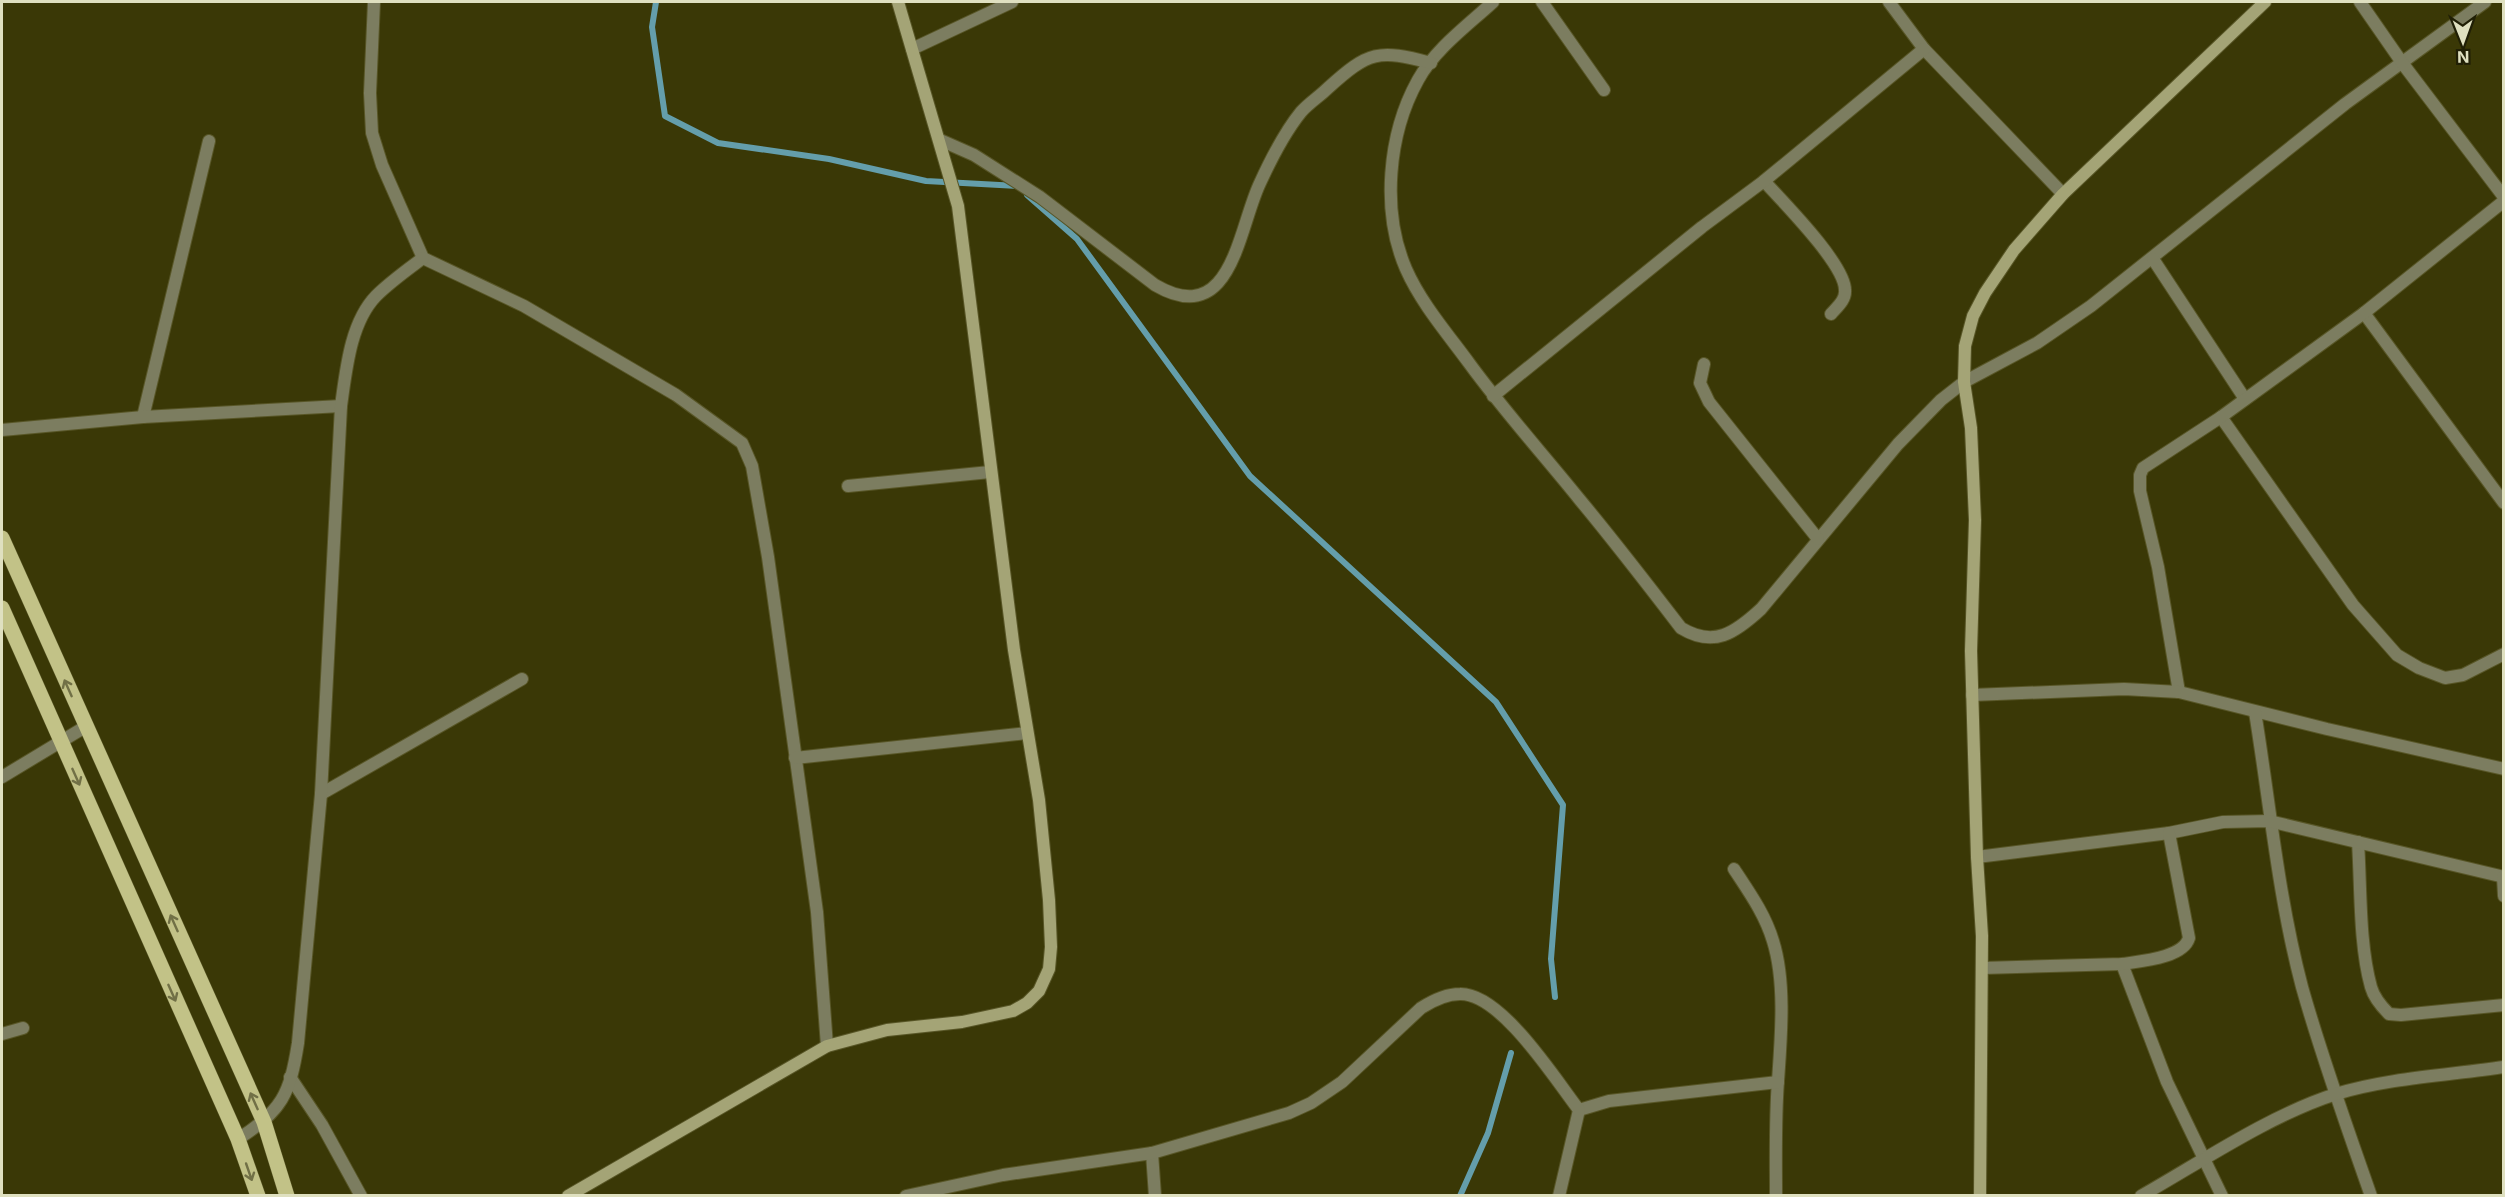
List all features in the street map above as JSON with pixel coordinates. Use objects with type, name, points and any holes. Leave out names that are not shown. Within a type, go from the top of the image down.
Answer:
[{"type":"main road","points":[[2,538],[264,1122],[287,1196]]},
{"type":"main road","points":[[2,608],[238,1138],[258,1196]]},
{"type":"street","points":[[374,2],[370,93],[372,133],[382,165],[423,258],[524,306],[676,395],[742,443],[752,466],[817,912],[827,1046]]},
{"type":"street","points":[[568,1196],[827,1046],[887,1030],[962,1022],[1001,1015],[1027,1004],[1039,991],[1049,969],[1051,946],[1049,900],[1039,800],[1014,650],[958,206],[898,2]]},
{"type":"street","points":[[912,49],[1012,2]]},
{"type":"street","points":[[1493,2],[1431,63],[1419,79],[1404,111],[1393,160],[1391,199],[1395,232],[1406,268],[1416,287],[1493,396],[1616,543],[1681,628],[1694,637],[1713,639],[1727,634],[1750,619],[1906,435],[1941,400],[1964,382],[2037,344],[2153,259],[2181,234],[2231,197],[2345,104],[2486,2]]},
{"type":"street","points":[[1542,2],[1604,90]]},
{"type":"street","points":[[1889,2],[1924,49],[2062,194]]},
{"type":"street","points":[[1980,1196],[1981,899],[1977,857],[1972,694],[1975,520],[1971,428],[1964,382],[1965,346],[1973,316],[1985,293],[2014,250],[2062,194],[2265,2]]},
{"type":"street","points":[[2179,692],[2158,567],[2140,490],[2140,475],[2147,465],[2221,417],[2364,314],[2504,199],[2360,2]]},
{"type":"street","points":[[1493,396],[1702,227],[1764,181],[1924,49]]},
{"type":"street","points":[[940,140],[974,155],[1040,197],[1174,296],[1203,294],[1218,283],[1231,264],[1258,186],[1279,145],[1301,112],[1349,69],[1370,57],[1394,54],[1431,63]]},
{"type":"street","points":[[143,417],[209,141]]},
{"type":"street","points":[[1764,181],[1794,213],[1841,276],[1846,291],[1841,304],[1831,314]]},
{"type":"street","points":[[238,1138],[264,1122],[276,1110],[290,1077],[298,1043],[321,794],[341,406],[348,356],[360,321],[374,298],[423,258]]},
{"type":"street","points":[[2153,259],[2245,399]]},
{"type":"street","points":[[2364,314],[2504,503]]},
{"type":"street","points":[[1704,364],[1700,383],[1709,402],[1818,539]]},
{"type":"street","points":[[2,430],[143,417],[341,406]]},
{"type":"street","points":[[2221,417],[2353,605],[2397,655],[2419,668],[2445,678],[2463,675],[2504,654]]},
{"type":"street","points":[[848,486],[990,472]]},
{"type":"street","points":[[321,794],[522,679]]},
{"type":"street","points":[[1972,694],[2124,689],[2179,692],[2255,712],[2504,769]]},
{"type":"street","points":[[2255,712],[2274,855],[2302,986],[2335,1094],[2371,1196]]},
{"type":"street","points":[[2,777],[85,727]]},
{"type":"street","points":[[795,758],[1028,733]]},
{"type":"street","points":[[1977,857],[2169,833],[2223,822],[2270,821],[2503,877],[2504,896]]},
{"type":"street","points":[[1982,968],[2122,964],[2170,954],[2187,944],[2189,938],[2186,914],[2169,833]]},
{"type":"street","points":[[2358,842],[2363,936],[2371,987],[2383,1008],[2389,1014],[2401,1015],[2504,1005]]},
{"type":"street","points":[[1734,869],[1764,916],[1774,943],[1782,1025],[1778,1082],[1776,1196]]},
{"type":"street","points":[[2122,964],[2167,1082],[2222,1196]]},
{"type":"street","points":[[906,1196],[1003,1175],[1152,1153],[1246,1127],[1311,1103],[1350,1075],[1421,1008],[1432,1001],[1459,994],[1481,1000],[1501,1014],[1535,1051],[1579,1110],[1559,1196]]},
{"type":"street","points":[[2,1034],[23,1028]]},
{"type":"street","points":[[2141,1196],[2204,1158],[2285,1115],[2335,1094],[2365,1087],[2504,1067]]},
{"type":"street","points":[[290,1077],[322,1125],[362,1196]]},
{"type":"street","points":[[1579,1110],[1608,1101],[1778,1082]]},
{"type":"street","points":[[1152,1153],[1155,1196]]},
{"type":"waterway","points":[[656,2],[652,27],[665,116],[718,143],[829,159],[926,181],[1018,186]]},
{"type":"waterway","points":[[1027,195],[1077,239],[1250,476],[1496,702],[1563,805],[1551,959],[1555,997]]},
{"type":"waterway","points":[[1460,1196],[1488,1133],[1511,1053]]}]
